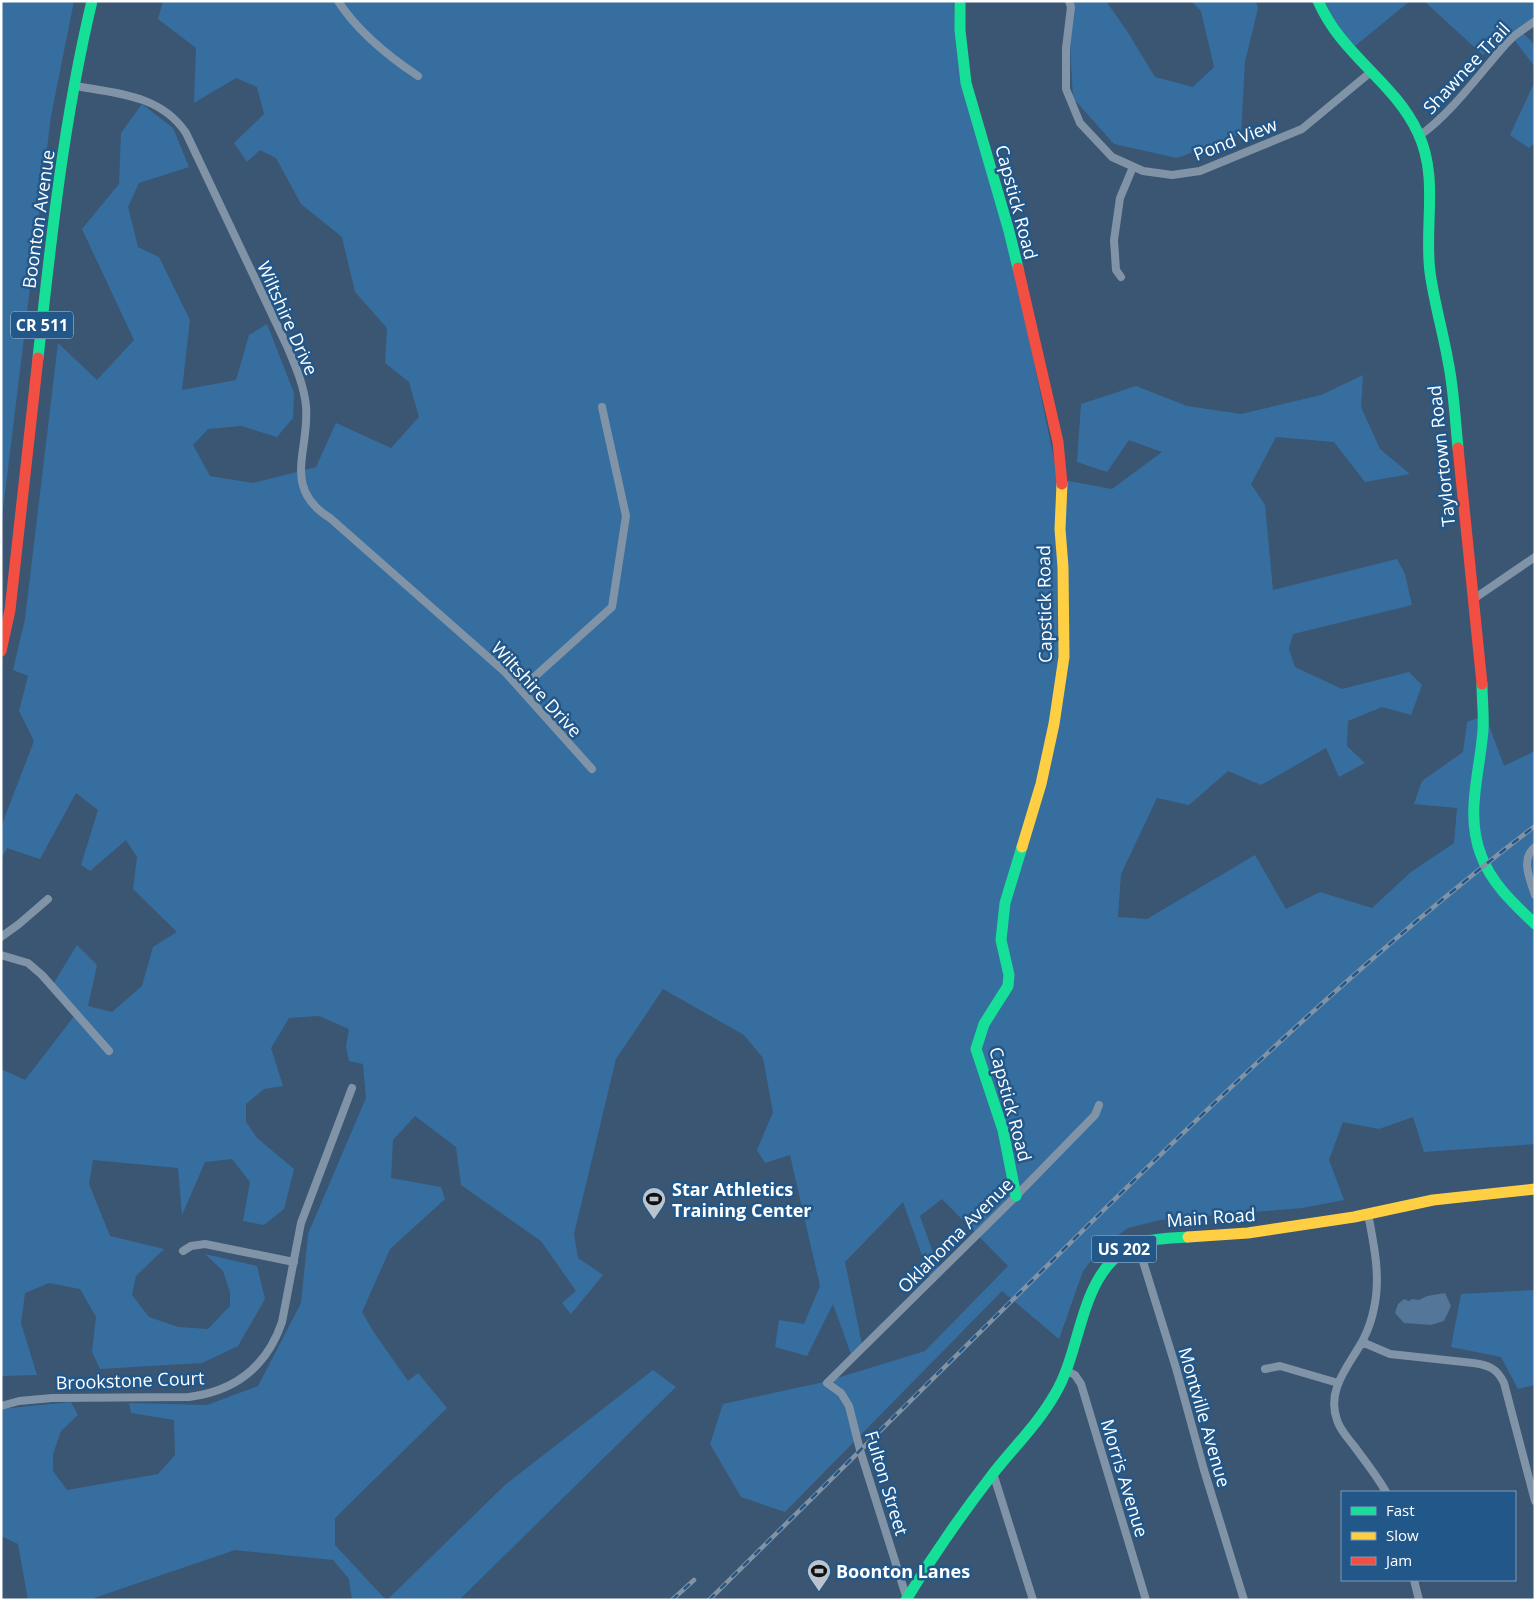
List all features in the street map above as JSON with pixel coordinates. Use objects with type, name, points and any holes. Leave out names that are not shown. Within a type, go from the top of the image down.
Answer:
[{"type":"street","name":"Boonton Avenue","points":[[1,651],[10,610],[44,302],[63,157],[92,1]]},
{"type":"street","points":[[338,1],[354,24],[396,61],[418,76]]},
{"type":"street","name":"Capstick Road","points":[[960,1],[960,30],[966,83],[1009,231],[1056,435],[1062,488],[1060,529],[1063,567],[1064,657],[1054,724],[1040,784],[1005,903],[1000,940],[1009,975],[1008,986],[984,1024],[978,1036],[976,1048],[1003,1130],[1016,1196]]},
{"type":"street","name":"Pond View","points":[[1069,1],[1071,7],[1066,48],[1066,89],[1080,123],[1112,157],[1143,171],[1172,175],[1200,171],[1302,129],[1372,71]]},
{"type":"street","name":"Taylortown Road","points":[[1318,1],[1325,18],[1337,35],[1399,100],[1407,112],[1419,136],[1430,175],[1430,272],[1450,364],[1482,676],[1483,713],[1473,808],[1474,831],[1480,856],[1493,878],[1513,903],[1535,924]]},
{"type":"street","name":"Shawnee Trail","points":[[1419,136],[1431,128],[1444,115],[1505,44],[1518,32],[1535,21]]},
{"type":"street","name":"Wiltshire Drive","points":[[75,86],[142,98],[161,108],[180,124],[186,133],[297,370],[306,406],[305,445],[300,475],[309,500],[321,513],[330,518],[505,672],[592,769]]},
{"type":"street","points":[[1121,277],[1116,270],[1114,240],[1120,198],[1133,167]]},
{"type":"street","points":[[521,689],[612,607],[626,516],[602,407]]},
{"type":"street","points":[[1475,598],[1535,557]]},
{"type":"street","points":[[1535,847],[1528,853],[1526,861],[1535,894]]},
{"type":"street","points":[[1,937],[48,899]]},
{"type":"street","points":[[1,955],[28,963],[42,975],[109,1051]]},
{"type":"street","name":"Brookstone Court","points":[[1,1406],[19,1401],[52,1398],[189,1397],[213,1393],[225,1388],[244,1377],[253,1369],[271,1348],[282,1322],[302,1223],[352,1088]]},
{"type":"street","name":"Oklahoma Avenue","points":[[827,1383],[1016,1196],[1095,1115],[1099,1105]]},
{"type":"street","name":"Main Road","points":[[907,1599],[937,1550],[994,1473],[1052,1400],[1067,1371],[1085,1311],[1096,1284],[1115,1256],[1137,1242],[1149,1239],[1248,1233],[1368,1214],[1433,1200],[1535,1189]]},
{"type":"street","points":[[1368,1214],[1376,1254],[1377,1291],[1370,1322],[1362,1342],[1338,1383],[1334,1405],[1339,1425],[1385,1491]]},
{"type":"street","name":"Montville Avenue","points":[[1137,1242],[1244,1600]]},
{"type":"street","points":[[183,1251],[192,1246],[205,1244],[294,1262]]},
{"type":"street","points":[[1362,1342],[1390,1354],[1473,1363],[1486,1365],[1495,1370],[1504,1383],[1535,1500]]},
{"type":"street","points":[[1265,1369],[1280,1366],[1338,1383]]},
{"type":"street","name":"Morris Avenue","points":[[1067,1371],[1075,1375],[1081,1384],[1146,1600]]},
{"type":"street","name":"Fulton Street","points":[[827,1383],[841,1393],[849,1406],[860,1450],[907,1599]]},
{"type":"street","points":[[994,1473],[1033,1600]]},
{"type":"street","points":[[1414,1581],[1420,1600]]},
{"type":"shaded area","points":[[1,1],[74,1],[51,116],[1,526]]},
{"type":"shaded area","points":[[163,1],[953,1],[959,68],[1004,216],[1058,479],[1112,489],[1162,452],[1129,440],[1107,472],[1077,462],[1081,404],[1136,386],[1187,406],[1241,414],[1321,395],[1363,375],[1361,407],[1380,449],[1410,474],[1365,482],[1334,442],[1276,437],[1251,484],[1265,505],[1273,590],[1397,559],[1405,574],[1412,605],[1293,634],[1289,649],[1295,667],[1342,689],[1409,672],[1422,685],[1411,715],[1382,707],[1348,721],[1347,746],[1365,763],[1339,777],[1326,748],[1261,785],[1228,771],[1189,805],[1157,798],[1121,874],[1118,917],[1147,919],[1255,855],[1286,909],[1320,892],[1372,908],[1411,872],[1454,843],[1457,808],[1414,804],[1422,781],[1463,752],[1467,722],[1485,715],[1504,766],[1535,751],[1535,1144],[1424,1152],[1413,1117],[1379,1129],[1343,1122],[1329,1160],[1344,1200],[1302,1208],[1160,1220],[1128,1228],[1102,1246],[1083,1271],[1059,1339],[1002,1291],[785,1512],[741,1497],[710,1444],[723,1404],[824,1382],[925,1351],[1008,1266],[942,1199],[920,1216],[940,1272],[931,1281],[903,1202],[845,1262],[863,1349],[853,1360],[833,1304],[807,1356],[775,1347],[779,1320],[804,1324],[820,1286],[790,1155],[765,1163],[757,1150],[773,1112],[763,1058],[744,1035],[663,989],[616,1059],[574,1234],[578,1258],[603,1275],[571,1314],[562,1303],[576,1291],[541,1241],[461,1185],[456,1147],[415,1116],[393,1140],[391,1178],[441,1187],[445,1199],[390,1249],[362,1312],[408,1381],[418,1373],[447,1408],[335,1518],[335,1545],[386,1600],[352,1600],[349,1579],[333,1560],[235,1550],[94,1598],[94,1600],[28,1600],[18,1544],[1,1536],[1,1409],[71,1402],[78,1415],[61,1431],[53,1454],[53,1471],[67,1490],[158,1474],[175,1455],[174,1420],[131,1413],[129,1403],[207,1405],[258,1386],[301,1303],[308,1234],[366,1098],[363,1064],[349,1061],[346,1046],[349,1029],[319,1016],[289,1018],[271,1048],[283,1086],[264,1089],[246,1104],[246,1122],[257,1138],[294,1169],[284,1209],[264,1225],[243,1221],[250,1182],[232,1159],[205,1162],[182,1215],[178,1168],[93,1160],[89,1184],[110,1236],[164,1249],[136,1276],[132,1295],[149,1317],[178,1327],[208,1329],[230,1306],[230,1292],[223,1271],[205,1254],[257,1266],[265,1299],[238,1346],[202,1363],[100,1369],[92,1352],[96,1317],[80,1289],[49,1283],[25,1293],[21,1323],[37,1375],[1,1376],[1,1069],[25,1080],[75,1015],[52,986],[77,945],[97,965],[88,1006],[112,1012],[142,986],[153,947],[177,932],[133,889],[137,857],[126,840],[90,871],[81,865],[98,810],[76,793],[40,859],[7,848],[1,859],[1,827],[34,741],[19,711],[28,676],[13,670],[25,619],[58,343],[97,380],[134,340],[82,229],[119,184],[121,133],[142,104],[173,128],[189,167],[139,183],[128,207],[138,247],[159,257],[190,320],[182,390],[236,380],[249,335],[267,324],[294,393],[293,418],[277,437],[241,426],[208,429],[193,445],[210,476],[253,483],[316,467],[336,423],[391,448],[419,417],[409,382],[385,363],[387,328],[355,292],[342,237],[301,204],[276,158],[260,150],[247,162],[234,143],[264,114],[257,87],[236,78],[194,103],[196,48],[158,19]]},
{"type":"shaded area","points":[[1074,1],[1106,1],[1155,77],[1193,87],[1214,67],[1201,11],[1191,1],[1256,1],[1258,8],[1245,62],[1241,134],[1177,158],[1114,144],[1073,98],[1070,44]]},
{"type":"shaded area","points":[[1321,1],[1410,1],[1355,46],[1325,15]]},
{"type":"shaded area","points":[[1424,1],[1535,1],[1535,15],[1520,30],[1535,45],[1535,67],[1512,37],[1483,55]]},
{"type":"shaded area","points":[[1535,81],[1535,142],[1529,148],[1510,135]]},
{"type":"shaded area","points":[[1535,1290],[1535,1385],[1518,1389],[1501,1357],[1451,1347],[1461,1294]]},
{"type":"shaded area","points":[[1445,1293],[1451,1306],[1444,1321],[1431,1325],[1404,1323],[1395,1313],[1398,1304],[1404,1299],[1409,1301],[1412,1299],[1419,1300],[1427,1296]]},
{"type":"shaded area","points":[[653,1370],[676,1387],[459,1600],[387,1600],[506,1484]]},
{"type":"railway","points":[[709,1600],[1230,1088],[1409,927],[1535,826]]},
{"type":"railway","points":[[672,1600],[694,1580]]},
{"type":"traffic: fast","points":[[38,358],[53,223],[66,134],[92,1]]},
{"type":"traffic: fast","points":[[960,1],[960,30],[966,83],[1018,268]]},
{"type":"traffic: fast","points":[[1318,1],[1340,37],[1402,106],[1411,119],[1424,150],[1428,167],[1430,202],[1430,272],[1450,372],[1458,448]]},
{"type":"traffic: fast","points":[[1482,684],[1483,730],[1474,809],[1476,840],[1485,865],[1497,884],[1511,901],[1535,924]]},
{"type":"traffic: fast","points":[[1016,1196],[1003,1130],[976,1049],[984,1024],[1008,986],[1009,975],[1001,940],[1005,903],[1022,847]]},
{"type":"traffic: fast","points":[[906,1600],[936,1552],[969,1505],[1033,1426],[1055,1394],[1063,1378],[1092,1291],[1100,1276],[1120,1254],[1137,1244],[1156,1239],[1188,1237]]},
{"type":"traffic: slow","points":[[1022,847],[1041,784],[1054,724],[1064,657],[1063,567],[1060,529],[1062,484]]},
{"type":"traffic: slow","points":[[1188,1237],[1248,1233],[1354,1217],[1433,1200],[1535,1189]]},
{"type":"traffic: jam","points":[[1018,268],[1058,442],[1062,484]]},
{"type":"traffic: jam","points":[[1,651],[10,610],[38,358]]},
{"type":"traffic: jam","points":[[1458,448],[1482,684]]},
{"type":"place","name":"Star Athletics Training Center","points":[[654,1220]]},
{"type":"place","name":"Boonton Lanes","points":[[819,1592]]}]
